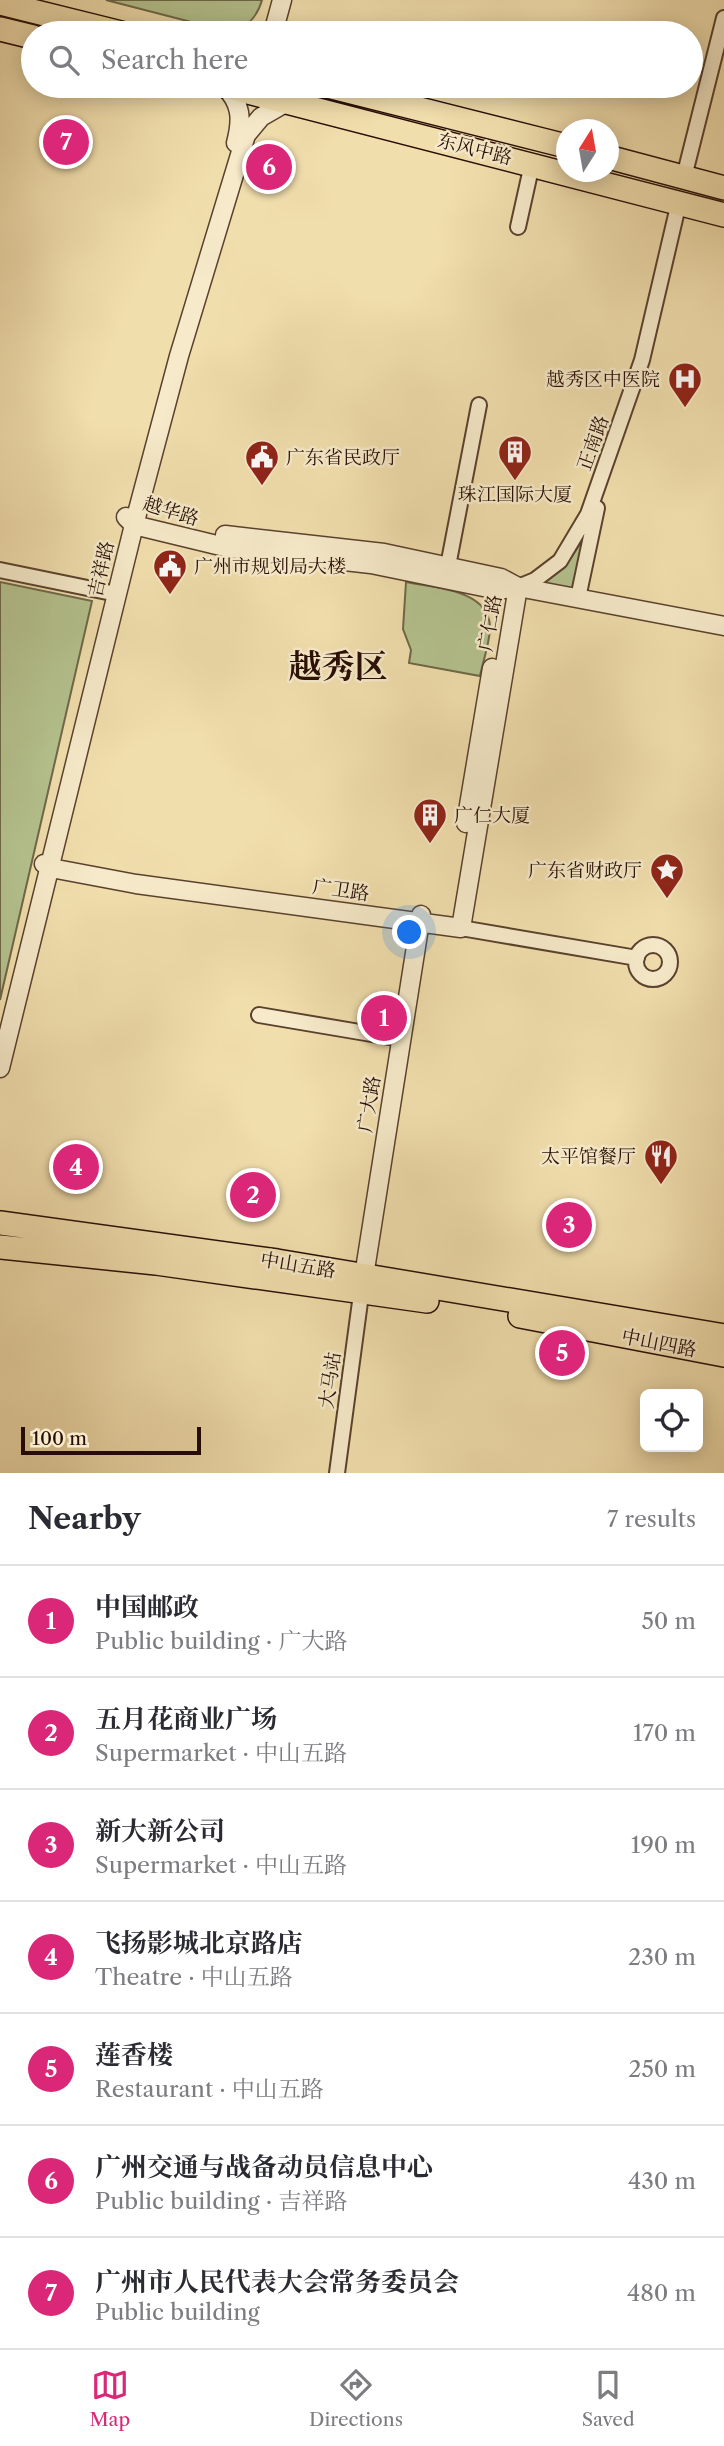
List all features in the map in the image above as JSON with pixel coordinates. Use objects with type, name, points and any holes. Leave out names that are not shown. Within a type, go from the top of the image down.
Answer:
[{"type":"main road","points":[[0,3],[73,21]]},
{"type":"main road","points":[[0,29],[21,34]]},
{"type":"main road","name":"东风中路","points":[[272,98],[724,215]]},
{"type":"main road","name":"东风中路","points":[[376,98],[556,143]]},
{"type":"main road","points":[[619,160],[724,188]]},
{"type":"main road","name":"中山五路","points":[[0,1223],[594,1321]]},
{"type":"main road","name":"中山五路","points":[[0,1247],[363,1284]]},
{"type":"main road","name":"中山四路","points":[[594,1321],[724,1336]]},
{"type":"main road","name":"中山四路","points":[[594,1321],[724,1355]]},
{"type":"street","points":[[276,21],[282,0]]},
{"type":"street","points":[[684,177],[724,18]]},
{"type":"street","name":"吉祥路","points":[[0,1068],[132,519],[162,379],[239,132],[239,104],[234,98]]},
{"type":"street","name":"吉祥路","points":[[0,1021],[48,864],[107,592],[132,519],[246,135],[261,117],[287,102]]},
{"type":"street","points":[[518,227],[533,164]]},
{"type":"street","name":"正南路","points":[[518,587],[548,572],[572,545],[588,514],[642,360],[679,202]]},
{"type":"street","points":[[448,566],[479,405]]},
{"type":"street","points":[[578,598],[606,466]]},
{"type":"street","name":"越华路","points":[[132,519],[234,537],[361,550],[501,578],[518,587],[724,626]]},
{"type":"street","name":"越华路","points":[[132,519],[252,552],[371,564],[498,590],[518,587]]},
{"type":"street","points":[[0,570],[107,592]]},
{"type":"street","name":"广仁路","points":[[456,924],[518,587]]},
{"type":"street","name":"广卫路","points":[[48,864],[136,884],[456,924],[636,958]]},
{"type":"street","name":"广大路","points":[[363,1284],[421,919]]},
{"type":"street","points":[[259,1015],[401,1039]]},
{"type":"street","name":"大马站","points":[[337,1473],[363,1284]]},
{"type":"green space","points":[[106,0],[262,0],[250,21],[187,21]]},
{"type":"green space","points":[[586,535],[574,589],[541,583],[566,565]]},
{"type":"green space","points":[[0,582],[92,601],[0,1000]]},
{"type":"green space","points":[[406,582],[458,592],[480,605],[487,614],[490,627],[480,676],[409,663],[411,650],[403,629]]},
{"type":"place","name":"广州市人民代表大会常务委员会","points":[[66,142]]},
{"type":"place","name":"广州交通与战备动员信息中心","points":[[269,167]]},
{"type":"place","name":"越秀区中医院","points":[[685,409]]},
{"type":"place","name":"珠江国际大厦","points":[[515,482]]},
{"type":"place","name":"广东省民政厅","points":[[262,487]]},
{"type":"place","name":"广州市规划局大楼","points":[[170,596]]},
{"type":"place","name":"广仁大厦","points":[[430,845]]},
{"type":"place","name":"广东省财政厅","points":[[667,900]]},
{"type":"place","name":"中国邮政","points":[[384,1018]]},
{"type":"place","name":"飞扬影城北京路店","points":[[76,1167]]},
{"type":"place","name":"太平馆餐厅","points":[[661,1186]]},
{"type":"place","name":"五月花商业广场","points":[[253,1195]]},
{"type":"place","name":"新大新公司","points":[[569,1225]]},
{"type":"place","name":"莲香楼","points":[[562,1353]]},
{"type":"district","name":"越秀区","points":[[338,666]]}]
